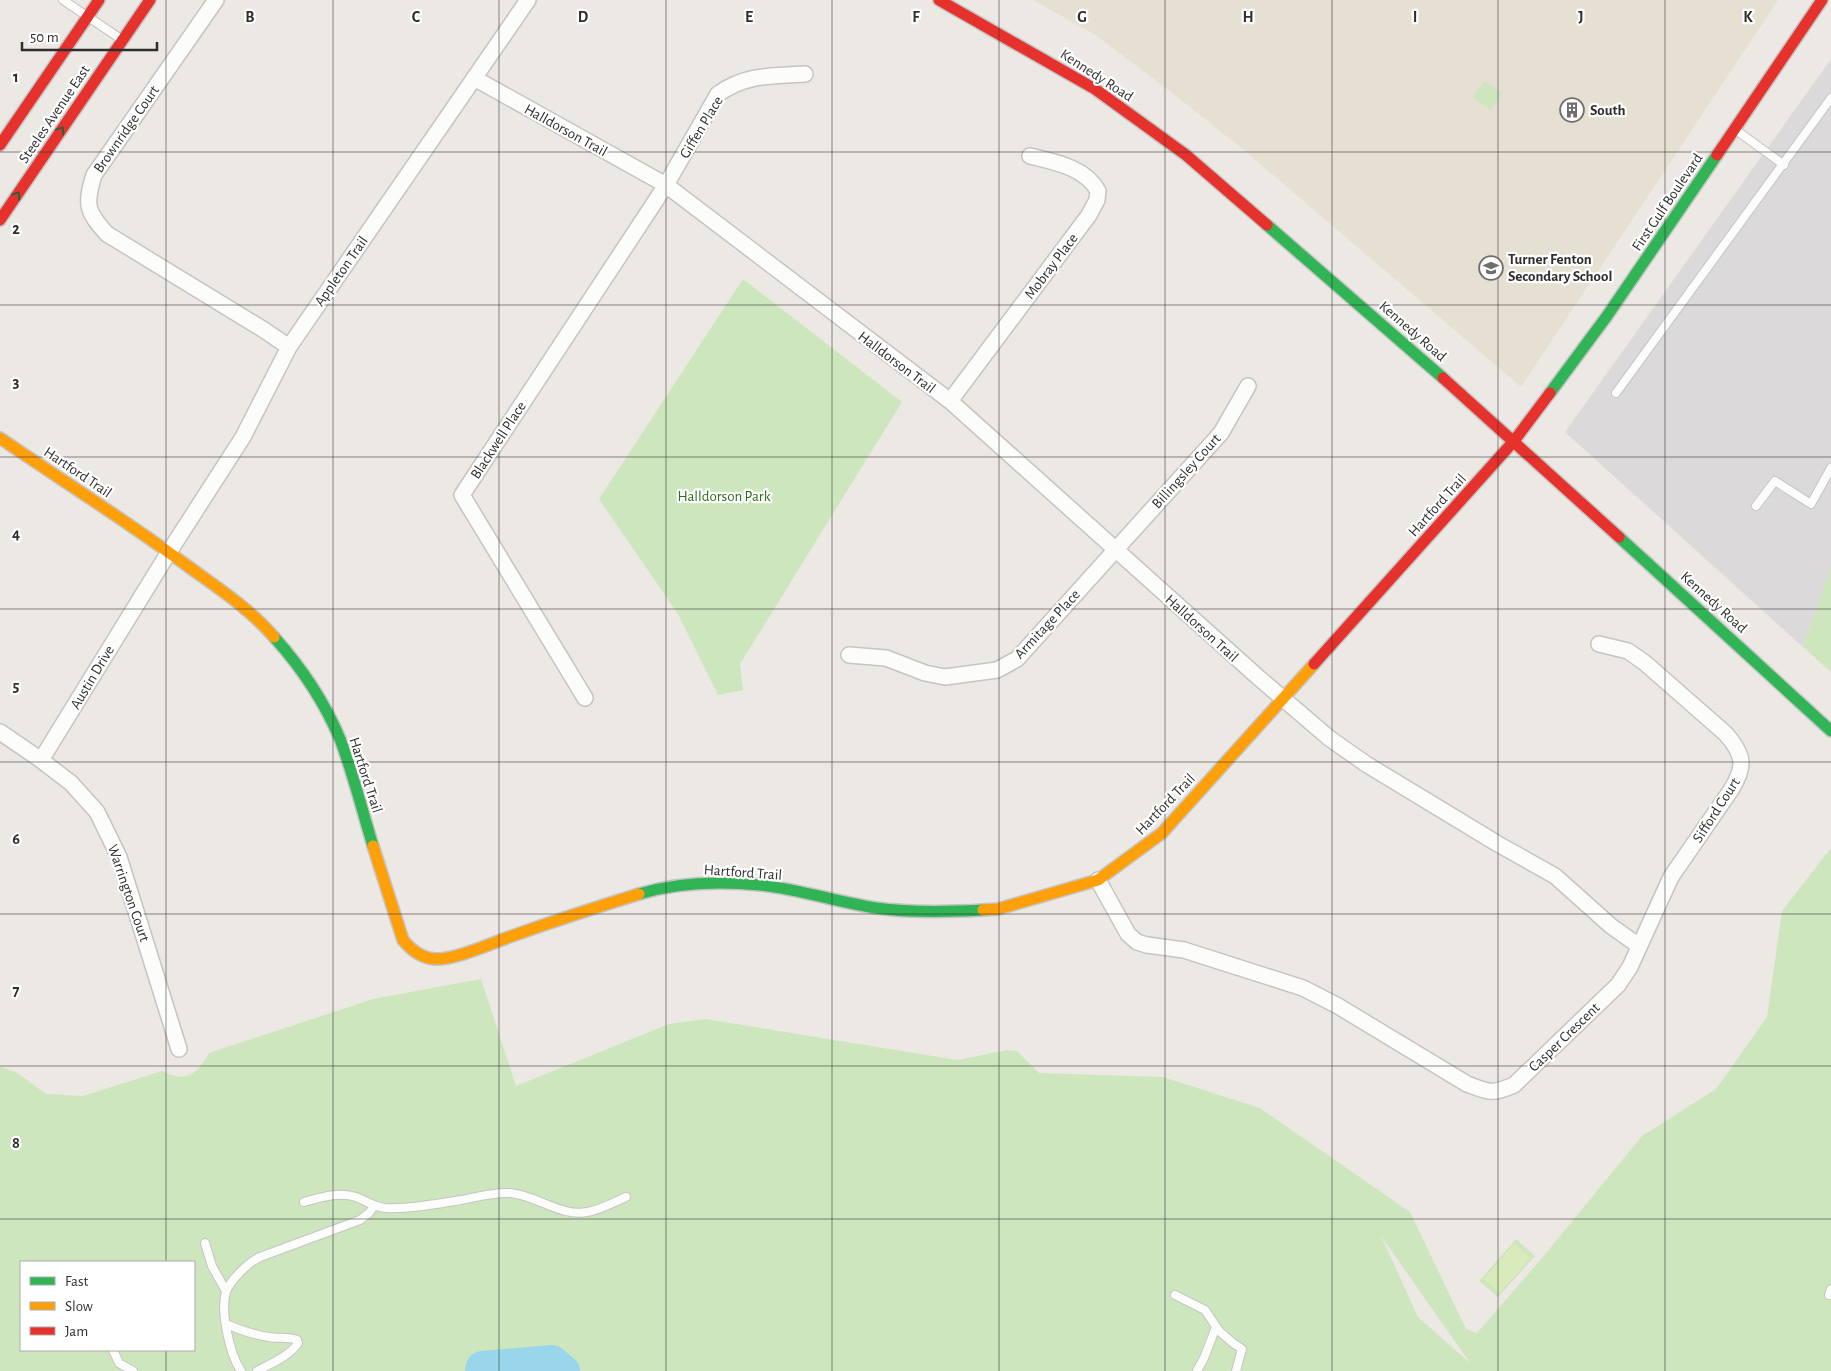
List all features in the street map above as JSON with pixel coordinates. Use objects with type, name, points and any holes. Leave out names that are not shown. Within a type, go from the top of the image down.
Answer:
[{"type":"street","name":"Steeles Avenue East","points":[[0,145],[99,0]]},
{"type":"street","name":"Steeles Avenue East","points":[[0,220],[150,0]]},
{"type":"street","name":"Brownridge Court","points":[[216,0],[94,175],[88,195],[89,209],[96,223],[107,234],[289,347]]},
{"type":"street","name":"Appleton Trail","points":[[169,552],[243,437],[289,347],[528,0]]},
{"type":"street","name":"Kennedy Road","points":[[939,0],[1095,89],[1186,155],[1350,296],[1514,442],[1831,731]]},
{"type":"street","name":"First Gulf Boulevard","points":[[1514,442],[1606,316],[1735,128],[1817,4]]},
{"type":"street","name":"Giffen Place","points":[[666,186],[718,94],[730,85],[748,78],[805,74]]},
{"type":"street","name":"Halldorson Trail","points":[[474,78],[666,186],[950,401],[1282,698]]},
{"type":"street","name":"Mobray Place","points":[[950,401],[1089,216],[1097,200],[1098,191],[1088,177],[1056,162],[1030,156]]},
{"type":"street","name":"Blackwell Place","points":[[585,698],[462,495],[666,186]]},
{"type":"street","name":"Billingsley Court","points":[[1115,550],[1221,433],[1248,386]]},
{"type":"street","name":"Hartford Trail","points":[[0,438],[169,552],[261,622],[294,661],[323,704],[340,740],[403,940],[409,947],[426,957],[437,959],[462,954],[575,914],[651,890],[684,884],[720,883],[761,886],[876,908],[930,913],[998,909],[1098,880],[1162,833],[1514,442]]},
{"type":"street","name":"Armitage Place","points":[[849,655],[886,658],[925,673],[945,677],[997,670],[1017,659],[1115,550]]},
{"type":"street","name":"Austin Drive","points":[[41,760],[169,552]]},
{"type":"street","name":"Sifford Court","points":[[1599,644],[1628,651],[1645,663],[1726,734],[1735,744],[1742,765],[1739,776],[1731,790],[1671,877],[1638,946]]},
{"type":"street","points":[[1282,698],[1329,738],[1366,764],[1498,844],[1555,876],[1611,926],[1638,946]]},
{"type":"street","points":[[0,732],[41,760]]},
{"type":"street","name":"Warrington Court","points":[[41,760],[71,783],[84,796],[96,812],[119,857],[179,1049]]},
{"type":"street","name":"Casper Crescent","points":[[1098,880],[1128,934],[1137,942],[1184,950],[1303,988],[1338,1006],[1467,1084],[1489,1092],[1496,1092],[1514,1085],[1618,985],[1630,967],[1638,946]]},
{"type":"lane","points":[[63,0],[123,40]]},
{"type":"lane","points":[[1616,393],[1831,98]]},
{"type":"lane","points":[[1735,128],[1784,165]]},
{"type":"lane","points":[[1756,506],[1775,481],[1811,504],[1831,468]]},
{"type":"lane","points":[[304,1202],[326,1196],[344,1195],[385,1208],[429,1205],[508,1193],[525,1196],[570,1212],[581,1213],[593,1211],[626,1197]]},
{"type":"lane","points":[[226,1291],[245,1266],[254,1260],[268,1253],[360,1220],[374,1206]]},
{"type":"lane","points":[[205,1243],[212,1266],[226,1291],[228,1342],[240,1371]]},
{"type":"lane","points":[[1175,1295],[1205,1310],[1216,1326],[1242,1349],[1236,1371]]},
{"type":"lane","points":[[226,1324],[262,1336],[297,1340],[298,1343],[295,1347],[280,1359],[257,1371]]},
{"type":"lane","points":[[1197,1371],[1216,1326]]},
{"type":"lane","points":[[113,1351],[119,1363],[132,1371]]},
{"type":"shaded area","name":"Turner Fenton Secondary School","points":[[1033,0],[1778,0],[1521,387],[1244,150],[1171,92],[1094,34]]},
{"type":"shaded area","points":[[1831,59],[1831,567],[1803,647],[1565,432]]},
{"type":"green space","points":[[1484,81],[1502,93],[1491,110],[1473,97]]},
{"type":"green space","name":"Halldorson Park","points":[[743,279],[902,402],[740,664],[743,690],[718,695],[678,614],[599,499]]},
{"type":"green space","points":[[1831,567],[1831,672],[1803,647]]},
{"type":"green space","points":[[1831,848],[1831,1371],[0,1371],[0,1066],[19,1074],[46,1094],[83,1096],[162,1071],[170,1075],[190,1075],[200,1067],[209,1053],[373,999],[481,979],[516,1086],[669,1024],[705,1019],[957,1060],[1007,1050],[1017,1051],[1039,1073],[1163,1077],[1260,1108],[1410,1212],[1466,1329],[1477,1333],[1542,1258],[1642,1136],[1716,1089],[1767,1017],[1782,911]],"holes":[[[1381,1236],[1470,1363],[1418,1317]]]},
{"type":"green space","points":[[1516,1239],[1535,1256],[1498,1297],[1479,1281]]},
{"type":"green space","points":[[1514,1244],[1530,1258],[1500,1293],[1484,1279]]},
{"type":"waterway","points":[[481,1371],[482,1367],[552,1361],[564,1371]]},
{"type":"traffic: fast","points":[[1550,393],[1607,316],[1717,155]]},
{"type":"traffic: fast","points":[[1267,225],[1443,378]]},
{"type":"traffic: fast","points":[[1619,537],[1831,731]]},
{"type":"traffic: fast","points":[[274,637],[311,685],[334,725],[349,765],[373,846]]},
{"type":"traffic: fast","points":[[639,894],[684,885],[730,883],[775,887],[889,910],[930,912],[983,910]]},
{"type":"traffic: slow","points":[[0,438],[143,534],[211,583],[244,608],[274,637]]},
{"type":"traffic: slow","points":[[983,910],[998,909],[1098,880],[1162,833],[1314,664]]},
{"type":"traffic: slow","points":[[373,846],[403,940],[417,953],[435,959],[463,954],[639,894]]},
{"type":"traffic: jam","points":[[0,145],[99,0]]},
{"type":"traffic: jam","points":[[0,220],[150,0]]},
{"type":"traffic: jam","points":[[939,0],[1095,89],[1186,155],[1267,225]]},
{"type":"traffic: jam","points":[[1717,155],[1822,0]]},
{"type":"traffic: jam","points":[[1443,378],[1619,537]]},
{"type":"traffic: jam","points":[[1314,664],[1514,441],[1550,393]]},
{"type":"place","name":"South","points":[[1572,110]]},
{"type":"place","name":"Turner Fenton Secondary School","points":[[1491,268]]}]
